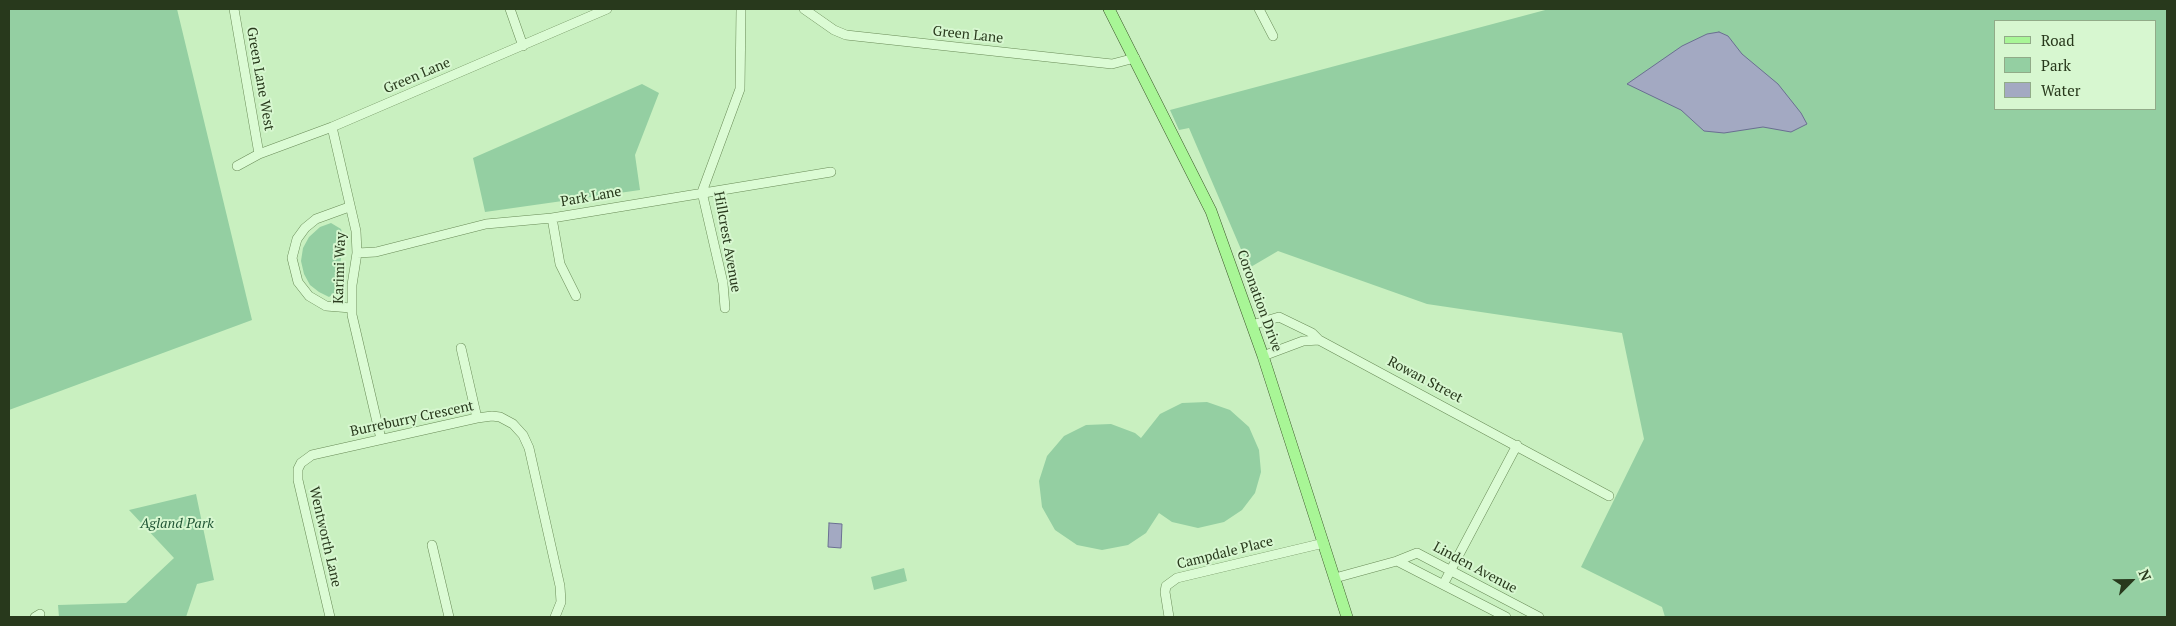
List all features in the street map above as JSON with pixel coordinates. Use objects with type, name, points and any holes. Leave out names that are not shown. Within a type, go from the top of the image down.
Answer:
[{"type":"main road","name":"Coronation Drive","points":[[1109,9],[1211,211],[1263,356],[1347,617]]},
{"type":"street","name":"Green Lane West","points":[[234,9],[259,154]]},
{"type":"street","points":[[510,9],[523,46]]},
{"type":"street","name":"Green Lane","points":[[237,166],[259,154],[332,128],[608,9]]},
{"type":"street","name":"Hillcrest Avenue","points":[[725,308],[723,282],[702,192],[740,89],[741,9]]},
{"type":"street","name":"Green Lane","points":[[804,9],[834,30],[846,35],[1112,64],[1120,64],[1135,58]]},
{"type":"street","points":[[1260,9],[1273,36]]},
{"type":"street","name":"Karimi Way","points":[[332,128],[356,231],[357,253],[351,308],[381,440]]},
{"type":"street","name":"Park Lane","points":[[357,253],[376,252],[486,224],[552,218],[831,172]]},
{"type":"street","points":[[349,207],[316,219],[304,228],[297,239],[292,258],[298,282],[310,296],[326,306],[351,308]]},
{"type":"street","points":[[552,218],[560,264],[576,296]]},
{"type":"street","name":"Rowan Street","points":[[1252,325],[1279,318],[1312,333],[1319,340],[1609,496]]},
{"type":"street","points":[[1263,356],[1303,341],[1319,340]]},
{"type":"street","points":[[461,348],[477,418]]},
{"type":"street","name":"Burreburry Crescent","points":[[301,463],[312,455],[477,418],[492,416],[513,424],[526,440],[560,586],[561,602],[558,616]]},
{"type":"street","points":[[1444,583],[1517,445]]},
{"type":"street","name":"Wentworth Lane","points":[[301,463],[298,469],[298,480],[330,617]]},
{"type":"street","name":"Campdale Place","points":[[1169,617],[1164,592],[1166,586],[1177,578],[1324,543]]},
{"type":"street","points":[[432,545],[448,617]]},
{"type":"street","name":"Linden Avenue","points":[[1335,578],[1397,561],[1417,553],[1539,617]]},
{"type":"street","name":"Linden Avenue","points":[[1397,561],[1444,583],[1506,617]]},
{"type":"green space","points":[[9,9],[177,9],[252,320],[9,410]]},
{"type":"green space","points":[[1549,9],[2167,9],[2167,617],[1665,617],[1662,607],[1581,567],[1644,439],[1622,333],[1427,304],[1278,251],[1249,268],[1189,128],[1179,130],[1170,110]]},
{"type":"green space","points":[[642,84],[659,93],[635,155],[640,190],[485,212],[473,158]]},
{"type":"green space","points":[[331,223],[341,229],[343,236],[338,290],[329,297],[310,285],[304,274],[301,261],[303,248],[309,237],[320,227]]},
{"type":"green space","points":[[1207,402],[1230,410],[1249,427],[1259,450],[1261,472],[1255,493],[1242,510],[1224,522],[1198,528],[1172,522],[1159,513],[1146,533],[1128,545],[1102,550],[1077,545],[1055,530],[1042,507],[1039,481],[1047,456],[1064,436],[1086,425],[1111,424],[1135,433],[1141,438],[1160,414],[1182,403]]},
{"type":"green space","name":"Agland Park","points":[[196,494],[214,580],[197,584],[186,617],[59,617],[58,605],[126,603],[174,558],[129,510]]},
{"type":"green space","points":[[904,568],[907,581],[874,590],[871,577]]},
{"type":"water","points":[[1719,32],[1728,36],[1742,54],[1778,84],[1801,113],[1807,124],[1791,132],[1763,127],[1724,133],[1704,131],[1681,110],[1627,84],[1682,46],[1707,34]]},
{"type":"water","points":[[829,523],[842,524],[841,548],[828,547]]}]
